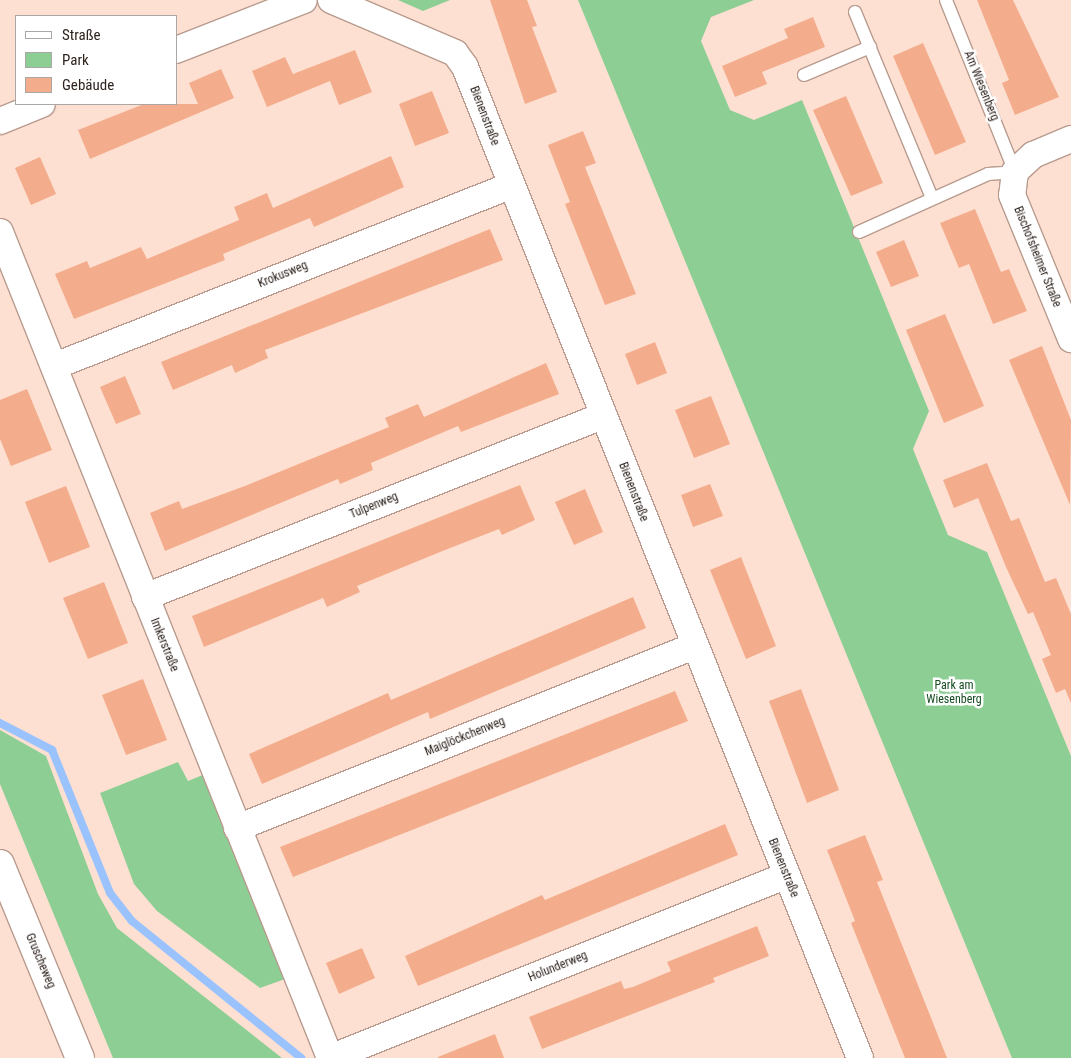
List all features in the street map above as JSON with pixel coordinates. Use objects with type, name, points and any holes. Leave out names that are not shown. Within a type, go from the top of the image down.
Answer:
[{"type":"street","points":[[178,49],[304,0]]},
{"type":"street","name":"Bienenstraße","points":[[331,0],[455,53],[511,185],[860,1058]]},
{"type":"street","points":[[0,120],[39,105]]},
{"type":"street","points":[[1015,172],[1033,155],[1071,139]]},
{"type":"street","name":"Bischofsheimer Straße","points":[[1015,172],[1012,195],[1071,339]]},
{"type":"street","name":"Krokusweg","points":[[55,366],[511,185]]},
{"type":"street","name":"Imkerstraße","points":[[0,232],[330,1058]]},
{"type":"street","name":"Tulpenweg","points":[[145,597],[603,416]]},
{"type":"street","name":"Maiglöckchenweg","points":[[237,828],[694,646]]},
{"type":"street","name":"Gruscheweg","points":[[0,864],[80,1058]]},
{"type":"street","name":"Holunderweg","points":[[330,1058],[786,876]]},
{"type":"lane","name":"Am Wiesenberg","points":[[946,0],[1015,172]]},
{"type":"lane","points":[[855,12],[932,198]]},
{"type":"lane","points":[[804,75],[870,47]]},
{"type":"lane","points":[[860,232],[988,174],[1015,172]]},
{"type":"green space","points":[[398,0],[450,0],[423,11]]},
{"type":"green space","name":"Park am Wiesenberg","points":[[578,0],[754,0],[711,17],[701,41],[730,110],[754,120],[802,100],[929,411],[913,449],[948,535],[987,552],[1071,756],[1071,1058],[1012,1058]]},
{"type":"green space","points":[[0,730],[46,756],[98,894],[117,928],[282,1058],[113,1058],[0,784]]},
{"type":"green space","points":[[178,762],[188,781],[205,774],[285,979],[260,988],[157,911],[134,884],[100,793]]},
{"type":"building","points":[[490,0],[527,0],[537,26],[532,27],[557,92],[525,104]]},
{"type":"building","points":[[977,0],[1013,0],[1059,97],[1015,115],[1002,83],[1009,80]]},
{"type":"building","points":[[813,17],[825,47],[762,72],[767,84],[735,97],[722,66],[788,38],[784,29]]},
{"type":"building","points":[[923,43],[966,142],[935,155],[893,56]]},
{"type":"building","points":[[355,50],[372,92],[339,105],[330,81],[267,107],[252,71],[285,57],[293,74]]},
{"type":"building","points":[[221,69],[234,98],[90,159],[78,130],[141,105],[198,104],[189,83]]},
{"type":"building","points":[[432,91],[449,133],[415,146],[399,104]]},
{"type":"building","points":[[846,96],[883,183],[851,196],[813,110]]},
{"type":"building","points":[[583,131],[596,163],[585,167],[636,294],[605,305],[565,204],[570,202],[548,145]]},
{"type":"building","points":[[391,156],[404,187],[314,227],[310,218],[223,254],[225,260],[74,319],[55,274],[87,261],[90,268],[141,247],[147,259],[239,220],[234,207],[267,193],[273,208]]},
{"type":"building","points":[[40,157],[56,194],[31,205],[15,168]]},
{"type":"building","points":[[975,209],[1001,272],[1009,269],[1027,311],[993,324],[969,264],[959,268],[940,223]]},
{"type":"building","points":[[490,229],[503,260],[265,350],[268,358],[235,373],[232,365],[173,390],[161,362]]},
{"type":"building","points":[[904,240],[919,276],[891,287],[876,252]]},
{"type":"building","points":[[945,314],[984,406],[944,423],[906,330]]},
{"type":"building","points":[[655,342],[667,373],[637,385],[625,354]]},
{"type":"building","points":[[1042,346],[1071,420],[1070,505],[1009,360]]},
{"type":"building","points":[[546,363],[559,394],[461,432],[458,426],[371,463],[373,470],[340,484],[338,479],[165,551],[150,513],[179,501],[182,509],[245,486],[389,427],[385,418],[418,404],[424,417]]},
{"type":"building","points":[[125,376],[141,414],[116,424],[100,387]]},
{"type":"building","points":[[27,389],[52,450],[11,466],[0,439],[0,400]]},
{"type":"building","points":[[711,396],[730,444],[694,458],[675,410]]},
{"type":"building","points":[[987,463],[1011,521],[1019,518],[1045,582],[1056,578],[1071,614],[1071,703],[1065,689],[1056,693],[1042,659],[1051,655],[1033,612],[1028,614],[1006,567],[978,498],[954,508],[943,480]]},
{"type":"building","points":[[710,484],[723,516],[693,527],[681,495]]},
{"type":"building","points":[[520,485],[535,520],[502,535],[499,529],[357,586],[360,592],[327,607],[323,598],[204,647],[192,616]]},
{"type":"building","points":[[66,486],[90,547],[49,563],[25,502]]},
{"type":"building","points":[[585,489],[603,532],[574,545],[555,502]]},
{"type":"building","points":[[741,557],[776,646],[746,659],[710,570]]},
{"type":"building","points":[[104,582],[128,643],[88,659],[63,598]]},
{"type":"building","points":[[633,597],[646,628],[430,719],[428,712],[262,784],[249,754],[388,693],[391,700]]},
{"type":"building","points":[[143,679],[167,740],[126,755],[102,695]]},
{"type":"building","points":[[801,689],[839,790],[807,803],[769,701]]},
{"type":"building","points":[[675,691],[688,721],[293,877],[280,847]]},
{"type":"building","points":[[725,824],[738,855],[418,986],[405,956],[542,895],[545,900]]},
{"type":"building","points":[[865,835],[883,880],[877,882],[947,1058],[905,1058],[851,923],[855,921],[827,850]]},
{"type":"building","points":[[757,926],[769,956],[713,978],[715,982],[542,1049],[529,1017],[621,981],[624,989],[633,987],[671,971],[667,962]]},
{"type":"building","points":[[362,948],[375,978],[339,994],[326,963]]},
{"type":"building","points":[[495,1034],[504,1058],[438,1058],[438,1057]]},
{"type":"waterway","points":[[0,723],[52,750],[110,893],[132,921],[301,1058]]}]
